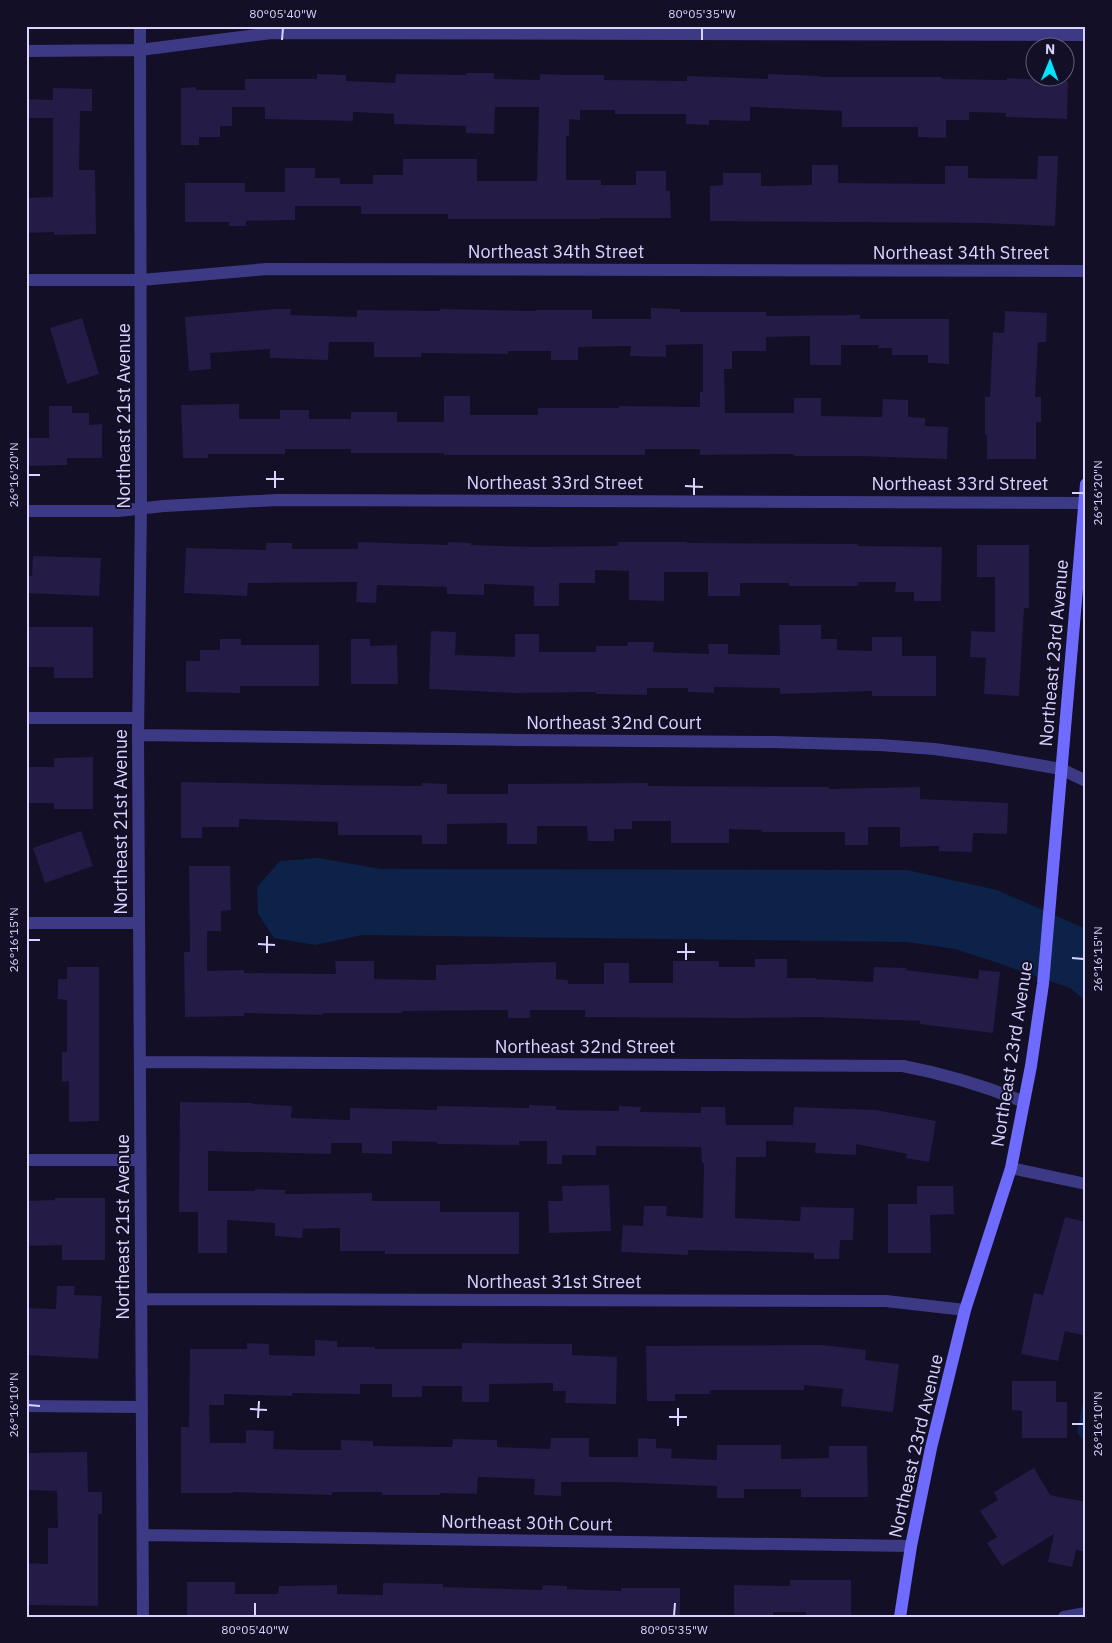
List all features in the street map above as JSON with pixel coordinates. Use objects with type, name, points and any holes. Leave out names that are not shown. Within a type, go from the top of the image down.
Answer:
[{"type":"street","name":"Northeast 21st Avenue","points":[[140,26],[141,508],[138,735],[144,1617]]},
{"type":"street","points":[[26,50],[140,50],[272,32],[1086,34]]},
{"type":"street","name":"Northeast 34th Street","points":[[26,280],[141,280],[267,268],[1086,271]]},
{"type":"street","name":"Northeast 23rd Avenue","points":[[900,1617],[911,1546],[965,1310],[1011,1168],[1032,1066],[1044,984],[1050,894],[1086,484]]},
{"type":"street","name":"Northeast 33rd Street","points":[[26,510],[118,511],[277,500],[1084,502]]},
{"type":"street","points":[[26,718],[138,718]]},
{"type":"street","name":"Northeast 32nd Court","points":[[138,735],[880,744],[969,753],[1061,769],[1086,781]]},
{"type":"street","points":[[26,923],[139,924]]},
{"type":"street","name":"Northeast 32nd Street","points":[[140,1062],[903,1066],[940,1074],[996,1091],[1024,1102]]},
{"type":"street","points":[[26,1160],[140,1160]]},
{"type":"street","points":[[1011,1168],[1086,1184]]},
{"type":"street","name":"Northeast 31st Street","points":[[141,1299],[886,1301],[965,1310]]},
{"type":"street","points":[[26,1406],[142,1406]]},
{"type":"street","name":"Northeast 30th Court","points":[[143,1534],[911,1546]]},
{"type":"street","points":[[1064,1617],[1086,1613]]},
{"type":"water","points":[[318,858],[381,869],[907,870],[997,890],[1086,929],[1086,1001],[1070,988],[998,963],[955,949],[907,942],[362,935],[315,945],[274,938],[258,914],[257,887],[280,861]]},
{"type":"water","points":[[1086,1388],[1086,1444],[1077,1432]]},
{"type":"building","points":[[466,73],[494,73],[494,79],[540,80],[540,74],[604,75],[604,80],[687,81],[687,76],[768,79],[768,74],[820,77],[1024,79],[1024,88],[1068,88],[1067,119],[1006,117],[1006,113],[969,112],[969,120],[946,120],[946,138],[918,137],[918,127],[842,127],[842,111],[750,107],[750,121],[709,120],[709,125],[686,124],[686,114],[615,114],[615,110],[580,110],[580,120],[569,119],[569,136],[566,136],[566,180],[601,180],[601,185],[636,185],[636,171],[666,171],[666,190],[670,191],[671,218],[448,219],[448,214],[361,214],[361,206],[295,206],[295,220],[246,221],[246,226],[229,226],[229,222],[185,222],[185,183],[245,183],[245,192],[285,192],[285,168],[315,168],[315,178],[340,178],[340,184],[373,184],[373,175],[403,175],[403,159],[477,159],[477,181],[537,181],[539,107],[495,107],[494,134],[466,133],[466,126],[394,124],[394,114],[353,112],[353,121],[265,119],[265,107],[232,107],[232,126],[220,126],[220,137],[199,137],[199,145],[181,145],[181,88],[196,87],[196,90],[245,90],[245,79],[317,79],[317,74],[346,75],[346,81],[395,83],[396,74],[466,75]]},
{"type":"building","points":[[53,88],[92,89],[92,111],[80,111],[79,170],[95,170],[96,234],[54,235],[54,232],[26,233],[26,198],[53,197],[53,118],[26,118],[26,99],[53,100]]},
{"type":"building","points":[[1038,156],[1058,156],[1055,226],[985,223],[710,221],[710,186],[723,185],[723,173],[761,173],[761,186],[812,185],[812,165],[838,165],[838,183],[945,184],[945,166],[968,166],[968,178],[1037,179]]},
{"type":"building","points":[[651,308],[680,309],[680,312],[766,312],[766,316],[860,315],[860,319],[949,319],[949,364],[928,363],[928,355],[892,355],[892,348],[878,348],[879,345],[841,345],[841,365],[810,365],[810,336],[766,337],[766,351],[732,351],[732,369],[724,369],[725,413],[794,413],[794,398],[821,398],[821,416],[882,417],[883,399],[908,400],[908,417],[925,418],[925,426],[948,427],[947,459],[794,456],[794,454],[700,455],[700,449],[645,449],[645,455],[444,455],[444,453],[351,453],[351,449],[285,449],[285,454],[208,454],[208,458],[183,458],[181,405],[239,404],[239,419],[280,419],[280,410],[309,410],[309,419],[351,419],[351,412],[397,412],[397,422],[444,422],[444,396],[470,396],[470,415],[538,415],[538,408],[700,407],[700,392],[703,392],[703,344],[666,345],[666,357],[630,356],[631,346],[578,347],[578,360],[551,360],[551,351],[508,351],[508,354],[421,353],[421,357],[374,357],[374,342],[329,342],[328,360],[270,358],[270,349],[210,353],[211,369],[189,371],[185,317],[291,309],[290,315],[357,317],[357,310],[440,311],[440,309],[592,310],[592,319],[651,319]]},
{"type":"building","points":[[1005,311],[1047,313],[1046,342],[1038,342],[1035,397],[1041,397],[1041,422],[1036,422],[1036,459],[987,459],[985,397],[990,397],[993,332],[1004,333]]},
{"type":"building","points":[[82,318],[99,374],[67,384],[50,328]]},
{"type":"building","points":[[49,406],[72,406],[72,413],[89,413],[89,425],[102,424],[102,458],[67,458],[67,465],[26,466],[26,438],[49,438]]},
{"type":"building","points":[[358,542],[448,545],[448,542],[471,543],[471,545],[534,547],[618,546],[618,542],[687,542],[942,547],[941,601],[914,601],[914,592],[895,592],[896,582],[858,582],[858,586],[789,586],[789,583],[740,583],[740,596],[708,596],[708,572],[664,572],[664,601],[629,600],[629,571],[595,570],[595,583],[559,583],[559,606],[534,606],[534,586],[484,584],[484,595],[447,594],[447,587],[377,585],[376,603],[356,602],[357,582],[248,583],[247,596],[184,593],[186,548],[266,550],[266,543],[292,543],[292,549],[358,549]]},
{"type":"building","points":[[977,545],[1029,545],[1029,608],[1024,608],[1019,696],[984,694],[986,658],[970,657],[971,631],[995,632],[995,577],[977,577]]},
{"type":"building","points":[[33,556],[101,558],[99,596],[26,593],[26,576],[32,576]]},
{"type":"building","points":[[779,625],[821,625],[821,639],[837,639],[837,650],[872,651],[872,637],[902,637],[902,656],[936,656],[936,696],[872,696],[872,691],[780,694],[780,688],[714,687],[714,693],[688,692],[688,688],[647,688],[647,695],[596,694],[596,692],[516,693],[429,689],[431,631],[456,632],[455,655],[515,657],[515,634],[539,634],[539,652],[596,652],[596,646],[627,646],[628,642],[654,642],[653,652],[709,654],[708,644],[728,644],[728,654],[780,655]]},
{"type":"building","points":[[26,627],[93,627],[93,678],[54,678],[54,667],[26,667]]},
{"type":"building","points":[[220,639],[241,639],[241,645],[319,645],[319,686],[240,686],[240,693],[186,692],[186,661],[200,661],[200,650],[220,650]]},
{"type":"building","points":[[351,639],[370,639],[370,646],[397,645],[398,684],[351,684]]},
{"type":"building","points":[[93,757],[93,809],[54,809],[54,803],[26,803],[26,767],[54,767],[54,758]]},
{"type":"building","points":[[181,782],[422,786],[422,783],[447,784],[447,794],[508,794],[508,784],[648,783],[648,786],[829,787],[829,789],[920,787],[920,799],[1008,803],[1007,834],[973,833],[972,852],[939,851],[939,846],[900,847],[900,827],[868,827],[868,845],[845,845],[845,832],[762,832],[762,830],[729,829],[729,843],[671,843],[671,821],[632,821],[632,829],[614,829],[614,841],[588,841],[587,826],[537,826],[537,844],[507,844],[507,823],[447,824],[447,844],[422,844],[422,835],[338,835],[338,822],[239,819],[239,827],[202,827],[202,838],[181,838]]},
{"type":"building","points":[[81,831],[93,866],[45,883],[33,848]]},
{"type":"building","points":[[189,866],[230,866],[231,910],[221,911],[221,931],[207,931],[207,971],[244,970],[244,973],[336,974],[335,961],[374,961],[374,979],[436,980],[436,965],[556,962],[556,979],[568,980],[568,984],[604,984],[604,963],[629,963],[629,983],[673,983],[673,961],[719,961],[719,967],[755,967],[755,959],[787,959],[787,978],[873,982],[874,967],[906,968],[906,970],[978,979],[979,970],[1000,972],[993,1033],[920,1024],[920,1021],[817,1017],[585,1017],[585,1010],[530,1010],[530,1018],[508,1018],[508,1010],[323,1013],[323,1015],[244,1013],[244,1016],[185,1017],[184,952],[190,952]]},
{"type":"building","points":[[67,967],[99,967],[99,1121],[69,1122],[69,1081],[62,1082],[62,1052],[67,1052],[67,1000],[58,999],[58,979],[67,979]]},
{"type":"building","points":[[180,1102],[253,1103],[292,1106],[291,1118],[350,1120],[350,1108],[437,1110],[437,1106],[529,1108],[529,1105],[556,1106],[556,1110],[619,1111],[619,1106],[641,1107],[640,1112],[701,1113],[701,1107],[725,1107],[726,1125],[793,1125],[794,1107],[876,1110],[936,1121],[929,1162],[906,1158],[907,1154],[856,1144],[856,1155],[815,1153],[816,1143],[766,1141],[766,1157],[736,1157],[735,1218],[800,1221],[801,1207],[854,1208],[853,1240],[840,1240],[839,1259],[814,1259],[814,1253],[785,1252],[688,1250],[688,1255],[621,1252],[623,1225],[643,1226],[644,1206],[667,1206],[666,1216],[703,1218],[704,1163],[702,1163],[701,1147],[596,1146],[596,1155],[562,1155],[562,1164],[547,1164],[547,1141],[519,1141],[519,1145],[437,1144],[437,1142],[392,1141],[392,1154],[362,1153],[362,1143],[331,1143],[331,1154],[208,1151],[208,1191],[255,1191],[255,1189],[285,1190],[285,1194],[372,1193],[372,1201],[440,1201],[440,1212],[519,1212],[519,1254],[385,1254],[385,1251],[340,1251],[340,1228],[303,1229],[302,1238],[275,1236],[275,1223],[227,1220],[227,1253],[198,1253],[198,1212],[179,1212]]},
{"type":"building","points":[[609,1185],[611,1231],[549,1233],[548,1201],[563,1201],[562,1186]]},
{"type":"building","points":[[917,1186],[953,1186],[954,1214],[930,1215],[931,1253],[888,1253],[888,1204],[917,1204]]},
{"type":"building","points":[[55,1198],[105,1198],[105,1260],[62,1260],[62,1245],[26,1246],[26,1201],[55,1200]]},
{"type":"building","points":[[1065,1217],[1086,1222],[1086,1336],[1065,1331],[1058,1361],[1021,1354],[1034,1293],[1043,1295]]},
{"type":"building","points":[[57,1286],[75,1286],[74,1295],[102,1296],[98,1359],[26,1355],[26,1308],[56,1309]]},
{"type":"building","points":[[315,1340],[337,1341],[337,1347],[375,1347],[375,1349],[462,1349],[462,1343],[572,1344],[572,1355],[617,1357],[616,1404],[565,1403],[566,1391],[553,1391],[553,1383],[489,1384],[489,1402],[462,1402],[462,1386],[422,1386],[422,1397],[392,1397],[392,1384],[360,1384],[360,1394],[292,1393],[292,1396],[224,1394],[224,1405],[209,1405],[210,1443],[246,1443],[246,1430],[274,1431],[273,1449],[305,1450],[341,1450],[341,1440],[373,1441],[373,1446],[452,1447],[453,1439],[497,1440],[497,1447],[550,1449],[551,1438],[589,1438],[589,1457],[638,1457],[638,1438],[656,1439],[656,1448],[672,1449],[671,1458],[717,1460],[717,1445],[781,1445],[781,1459],[829,1458],[829,1446],[867,1446],[868,1497],[801,1497],[801,1489],[744,1489],[744,1498],[717,1498],[717,1486],[612,1482],[561,1482],[561,1496],[534,1495],[535,1479],[478,1477],[477,1494],[382,1495],[382,1492],[332,1492],[332,1495],[233,1492],[181,1493],[181,1427],[189,1427],[190,1349],[247,1349],[247,1343],[269,1344],[269,1355],[315,1356]]},
{"type":"building","points":[[822,1345],[866,1350],[865,1360],[899,1364],[893,1412],[841,1406],[843,1389],[804,1385],[804,1390],[710,1390],[710,1394],[675,1394],[675,1401],[647,1401],[646,1346]]},
{"type":"building","points":[[1012,1381],[1056,1381],[1056,1402],[1067,1402],[1067,1438],[1022,1438],[1022,1411],[1012,1410]]},
{"type":"building","points":[[87,1452],[88,1492],[102,1492],[102,1514],[98,1514],[98,1606],[26,1605],[26,1563],[48,1564],[48,1528],[58,1528],[57,1491],[26,1490],[26,1453]]},
{"type":"building","points":[[1034,1468],[1050,1495],[1086,1502],[1086,1552],[1076,1550],[1072,1567],[1048,1562],[1054,1534],[1002,1566],[987,1543],[997,1537],[980,1511],[998,1500],[994,1492]]},
{"type":"building","points":[[790,1580],[851,1580],[851,1617],[806,1617],[806,1612],[773,1612],[773,1617],[734,1617],[734,1585],[790,1586]]},
{"type":"building","points":[[187,1582],[235,1582],[235,1594],[278,1594],[279,1586],[337,1585],[337,1594],[383,1595],[383,1583],[443,1584],[443,1587],[542,1590],[543,1585],[567,1586],[567,1589],[621,1591],[621,1588],[680,1588],[680,1617],[187,1617]]}]
